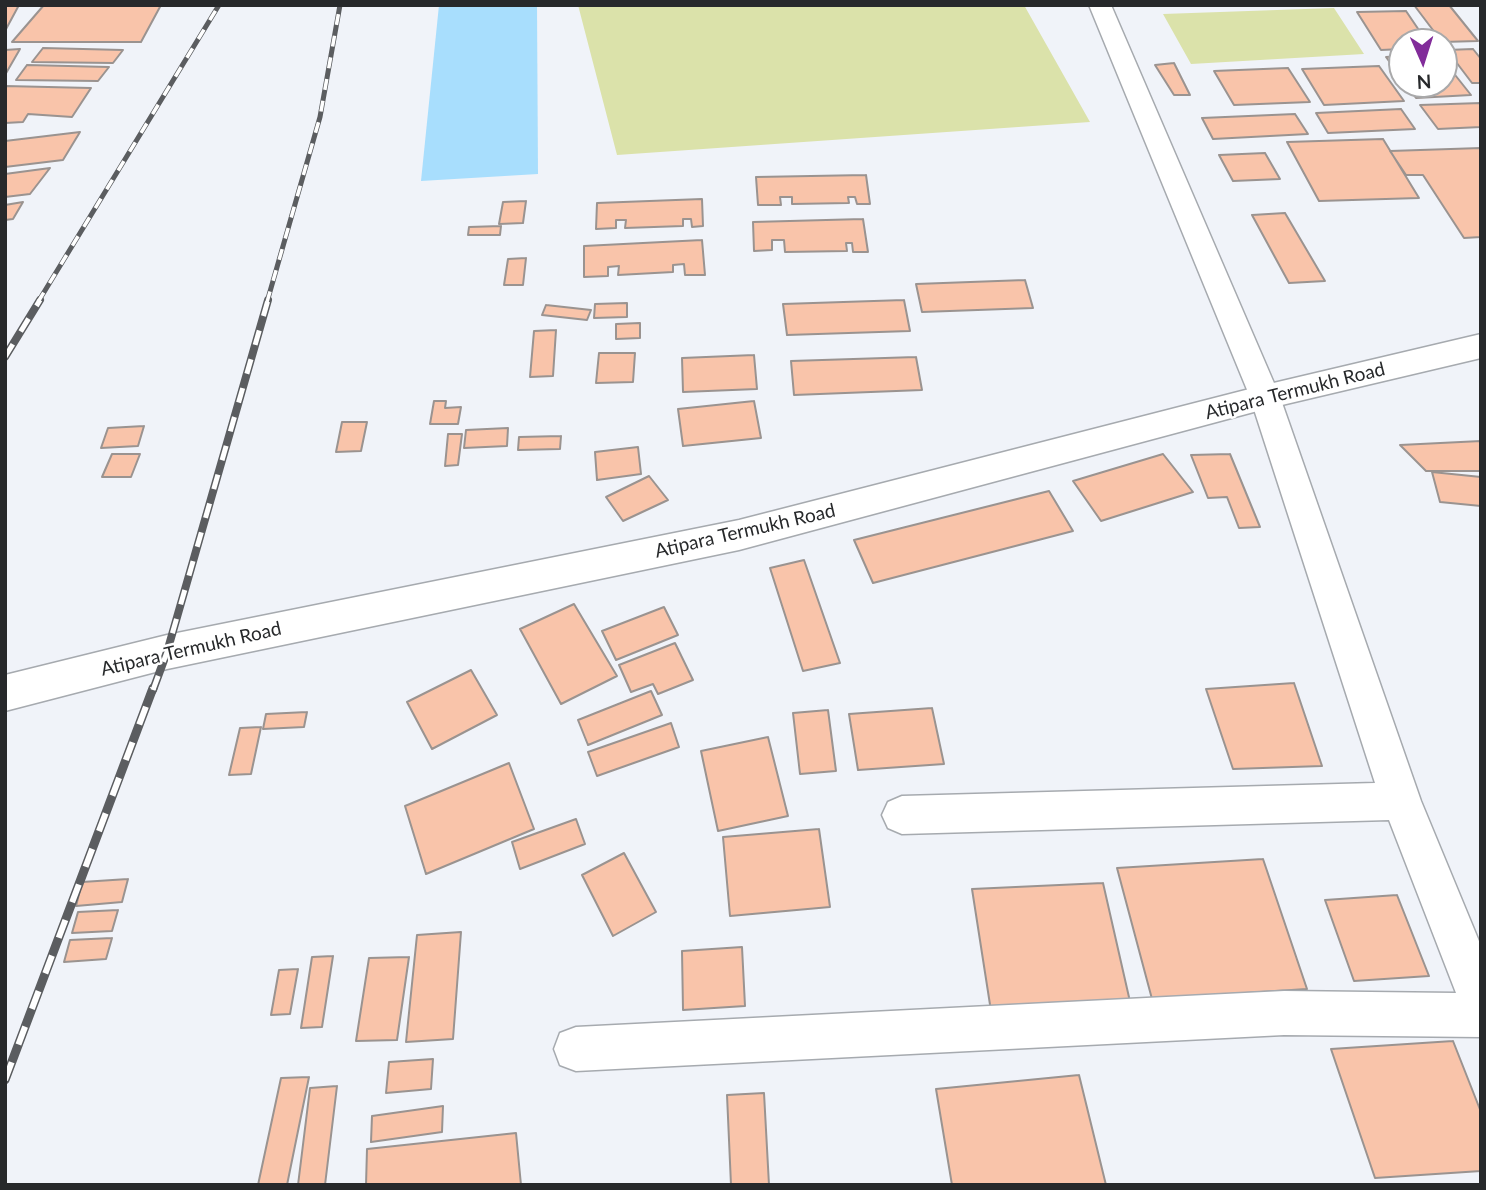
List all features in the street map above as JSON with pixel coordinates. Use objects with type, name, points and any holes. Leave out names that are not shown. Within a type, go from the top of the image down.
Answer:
[{"type":"main road","name":"Atipara Termukh Road","points":[[5,693],[167,652],[739,535],[1265,397],[1481,346]]},
{"type":"street","points":[[1100,5],[1265,397],[1401,801],[1481,1000]]},
{"type":"street","points":[[902,815],[1401,801]]},
{"type":"street","points":[[576,1049],[1284,1013],[1481,1015]]},
{"type":"green space","points":[[578,5],[1024,5],[1090,122],[617,155]]},
{"type":"green space","points":[[1334,8],[1364,54],[1191,64],[1163,14]]},
{"type":"water","points":[[439,5],[537,5],[538,174],[421,181]]},
{"type":"building","points":[[19,5],[5,31],[5,6]]},
{"type":"building","points":[[44,5],[161,5],[141,42],[12,42]]},
{"type":"building","points":[[1414,5],[1449,5],[1478,41],[1458,42],[1458,28],[1431,28]]},
{"type":"building","points":[[1406,11],[1418,28],[1388,28],[1388,50],[1381,50],[1357,12]]},
{"type":"building","points":[[43,48],[123,50],[113,63],[32,62]]},
{"type":"building","points":[[20,49],[5,75],[5,50]]},
{"type":"building","points":[[1473,49],[1481,59],[1481,83],[1472,83],[1458,65],[1458,50]]},
{"type":"building","points":[[1174,63],[1190,95],[1174,95],[1155,65]]},
{"type":"building","points":[[27,65],[109,67],[98,81],[16,80]]},
{"type":"building","points":[[1379,66],[1388,79],[1388,98],[1402,98],[1404,101],[1324,105],[1302,69]]},
{"type":"building","points":[[1288,68],[1310,102],[1234,105],[1214,71]]},
{"type":"building","points":[[1458,79],[1471,95],[1458,96]]},
{"type":"building","points":[[5,86],[91,88],[72,117],[28,114],[23,122],[5,123]]},
{"type":"building","points":[[1481,103],[1481,127],[1438,129],[1420,105]]},
{"type":"building","points":[[1401,109],[1415,129],[1328,133],[1316,113]]},
{"type":"building","points":[[1295,114],[1308,134],[1213,139],[1202,118]]},
{"type":"building","points":[[80,132],[63,160],[5,167],[5,141]]},
{"type":"building","points":[[1383,139],[1419,198],[1319,201],[1287,142]]},
{"type":"building","points":[[1481,148],[1481,237],[1464,238],[1423,175],[1406,175],[1390,151]]},
{"type":"building","points":[[1265,153],[1280,179],[1233,181],[1219,155]]},
{"type":"building","points":[[50,168],[30,194],[5,197],[5,174]]},
{"type":"building","points":[[866,175],[870,204],[857,204],[855,197],[848,197],[849,203],[792,204],[792,197],[780,197],[781,205],[758,205],[756,177]]},
{"type":"building","points":[[702,199],[703,226],[692,227],[691,219],[683,219],[683,226],[625,228],[626,220],[616,220],[616,228],[596,229],[597,203]]},
{"type":"building","points":[[526,201],[523,223],[499,224],[503,202]]},
{"type":"building","points":[[23,202],[13,219],[5,220],[5,205]]},
{"type":"building","points":[[1285,213],[1325,281],[1289,283],[1252,215]]},
{"type":"building","points":[[863,219],[868,252],[853,252],[852,243],[846,243],[847,251],[785,252],[784,240],[772,240],[772,250],[754,251],[753,222]]},
{"type":"building","points":[[501,226],[500,235],[468,235],[469,227]]},
{"type":"building","points":[[702,240],[705,275],[685,275],[684,264],[673,265],[673,272],[618,275],[619,266],[608,267],[608,276],[584,277],[584,246]]},
{"type":"building","points":[[526,258],[523,285],[504,285],[508,259]]},
{"type":"building","points":[[1025,280],[1033,308],[922,312],[916,284]]},
{"type":"building","points":[[904,300],[910,331],[787,335],[783,304]]},
{"type":"building","points":[[627,303],[627,317],[594,318],[595,304]]},
{"type":"building","points":[[546,305],[591,310],[587,320],[542,315]]},
{"type":"building","points":[[640,323],[640,338],[616,339],[616,324]]},
{"type":"building","points":[[556,330],[553,376],[530,377],[534,331]]},
{"type":"building","points":[[599,353],[635,353],[633,382],[596,383]]},
{"type":"building","points":[[754,355],[757,389],[683,392],[682,358]]},
{"type":"building","points":[[916,357],[922,390],[794,395],[791,361]]},
{"type":"building","points":[[434,401],[446,401],[445,408],[461,407],[458,424],[430,424]]},
{"type":"building","points":[[754,401],[761,438],[683,446],[678,409]]},
{"type":"building","points":[[342,422],[367,422],[361,451],[336,452]]},
{"type":"building","points":[[144,426],[138,446],[101,448],[108,428]]},
{"type":"building","points":[[508,428],[507,446],[464,448],[466,430]]},
{"type":"building","points":[[448,434],[462,434],[458,465],[445,466]]},
{"type":"building","points":[[561,436],[560,449],[518,450],[519,437]]},
{"type":"building","points":[[1481,441],[1481,471],[1426,471],[1400,445]]},
{"type":"building","points":[[638,447],[641,474],[597,480],[595,452]]},
{"type":"building","points":[[112,454],[140,454],[131,477],[102,477]]},
{"type":"building","points":[[1163,454],[1193,492],[1101,521],[1073,481]]},
{"type":"building","points":[[1230,454],[1260,527],[1239,528],[1227,497],[1208,498],[1191,455]]},
{"type":"building","points":[[1432,472],[1481,477],[1481,506],[1440,502]]},
{"type":"building","points":[[649,476],[668,500],[623,521],[606,497]]},
{"type":"building","points":[[1049,491],[1073,531],[873,583],[854,540]]},
{"type":"building","points":[[804,560],[840,663],[803,671],[770,568]]},
{"type":"building","points":[[574,604],[617,676],[561,704],[520,629]]},
{"type":"building","points":[[664,607],[678,635],[616,660],[602,631]]},
{"type":"building","points":[[675,643],[693,680],[658,694],[653,684],[631,692],[619,665]]},
{"type":"building","points":[[471,670],[497,715],[432,749],[407,702]]},
{"type":"building","points":[[1294,683],[1322,766],[1233,769],[1206,689]]},
{"type":"building","points":[[651,691],[662,715],[588,745],[578,720]]},
{"type":"building","points":[[932,708],[944,764],[858,770],[849,714]]},
{"type":"building","points":[[828,710],[836,771],[800,774],[793,713]]},
{"type":"building","points":[[307,712],[304,727],[263,729],[266,714]]},
{"type":"building","points":[[671,723],[679,747],[597,776],[588,752]]},
{"type":"building","points":[[261,727],[251,774],[229,775],[240,728]]},
{"type":"building","points":[[768,737],[788,816],[718,831],[701,751]]},
{"type":"building","points":[[509,763],[534,829],[426,874],[405,806]]},
{"type":"building","points":[[576,819],[585,844],[520,869],[512,842]]},
{"type":"building","points":[[819,829],[830,907],[730,916],[723,837]]},
{"type":"building","points":[[624,853],[656,912],[613,936],[582,875]]},
{"type":"building","points":[[1263,859],[1307,989],[1152,999],[1117,868]]},
{"type":"building","points":[[128,879],[122,902],[76,906],[82,882]]},
{"type":"building","points":[[1103,883],[1131,1006],[991,1011],[972,889]]},
{"type":"building","points":[[1397,895],[1429,976],[1354,981],[1325,900]]},
{"type":"building","points":[[118,910],[112,931],[72,933],[78,912]]},
{"type":"building","points":[[461,932],[453,1039],[406,1042],[417,935]]},
{"type":"building","points":[[112,938],[106,959],[64,962],[70,940]]},
{"type":"building","points":[[742,947],[745,1006],[683,1010],[682,951]]},
{"type":"building","points":[[333,956],[322,1027],[301,1028],[312,957]]},
{"type":"building","points":[[409,957],[397,1040],[356,1041],[369,958]]},
{"type":"building","points":[[298,969],[290,1014],[271,1015],[279,970]]},
{"type":"building","points":[[1453,1041],[1481,1112],[1481,1171],[1375,1178],[1331,1049]]},
{"type":"building","points":[[433,1059],[431,1089],[386,1093],[389,1062]]},
{"type":"building","points":[[1079,1075],[1106,1185],[952,1185],[936,1089]]},
{"type":"building","points":[[309,1077],[287,1185],[258,1185],[281,1078]]},
{"type":"building","points":[[337,1086],[325,1185],[298,1185],[310,1088]]},
{"type":"building","points":[[764,1093],[769,1185],[731,1185],[727,1095]]},
{"type":"building","points":[[443,1106],[442,1132],[371,1142],[372,1116]]},
{"type":"building","points":[[516,1133],[521,1185],[366,1185],[367,1149]]},
{"type":"railway","points":[[38,302],[219,5]]},
{"type":"railway","points":[[267,302],[320,117],[340,5]]},
{"type":"railway","points":[[5,357],[40,300]]},
{"type":"railway","points":[[153,690],[167,652],[268,300]]},
{"type":"railway","points":[[5,1080],[153,688]]}]
